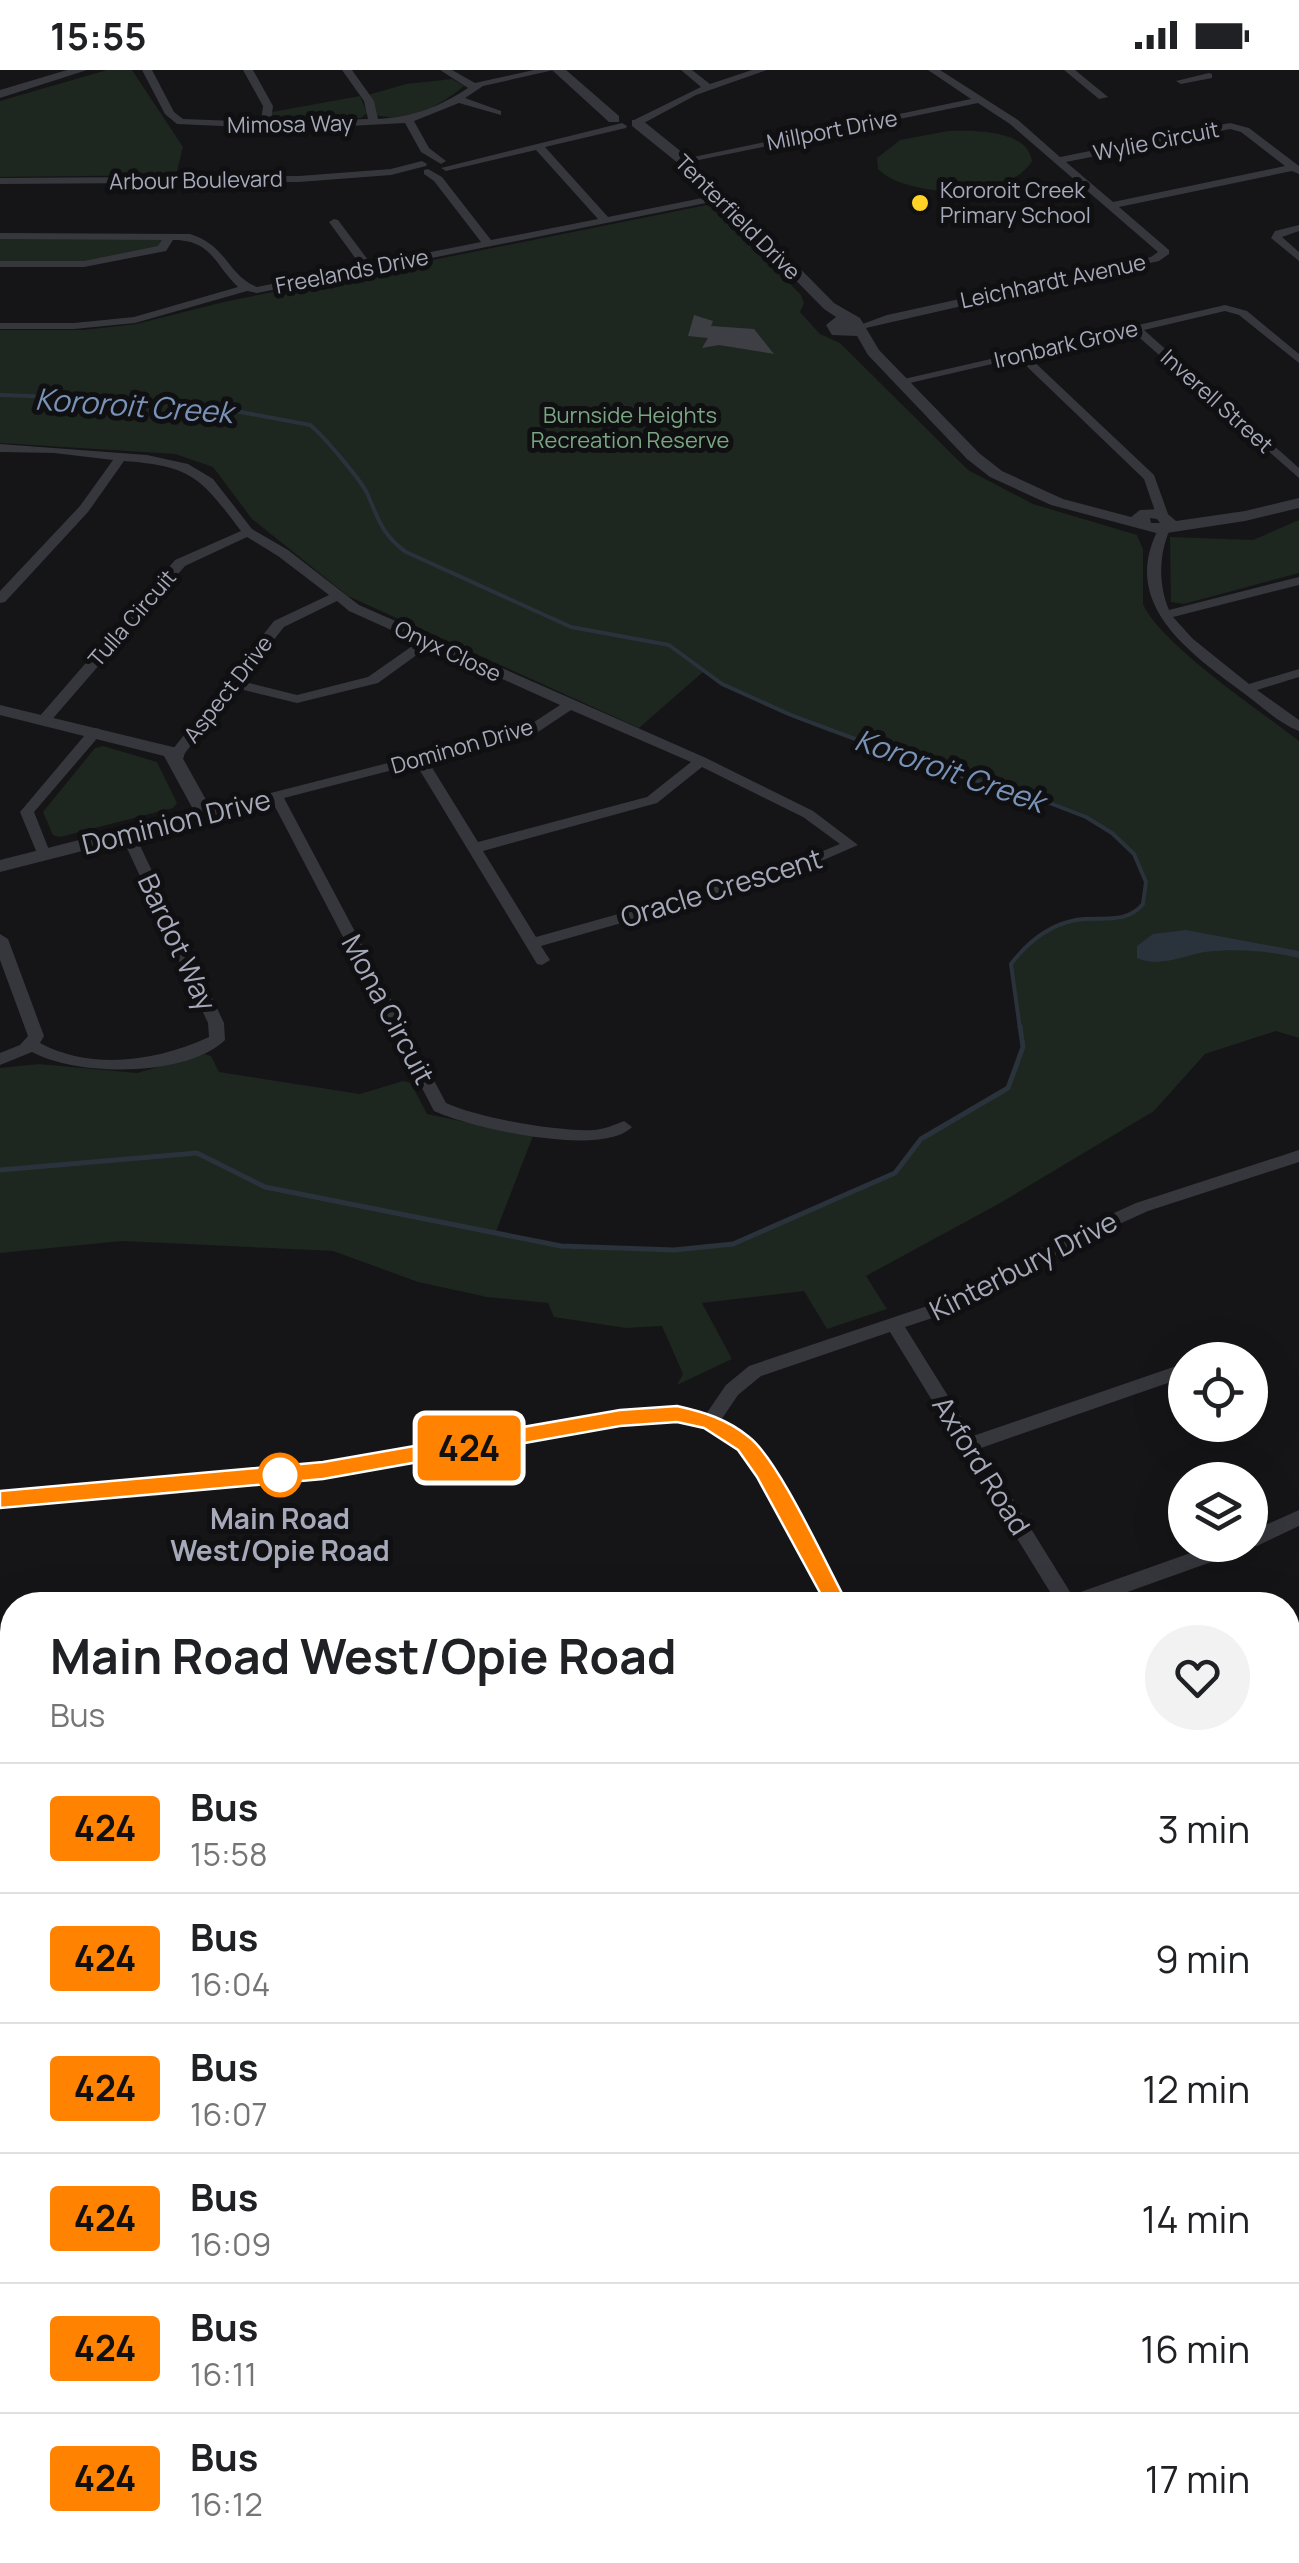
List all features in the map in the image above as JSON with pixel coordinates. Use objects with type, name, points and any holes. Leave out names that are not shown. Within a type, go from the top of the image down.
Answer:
[{"type":"street","points":[[0,94],[82,70]]},
{"type":"street","name":"Mimosa Way","points":[[147,70],[170,114],[181,122],[266,126],[408,120],[458,99],[474,87],[549,70]]},
{"type":"street","points":[[248,70],[268,106],[266,126]]},
{"type":"street","points":[[347,70],[368,101],[374,122]]},
{"type":"street","points":[[445,70],[474,87]]},
{"type":"street","name":"Tenterfield Drive","points":[[558,70],[599,104],[684,160],[851,326]]},
{"type":"street","points":[[686,70],[708,87]]},
{"type":"street","points":[[444,165],[539,147],[592,132],[762,70]]},
{"type":"street","points":[[1069,70],[1103,96]]},
{"type":"street","name":"Leichhardt Avenue","points":[[851,326],[1163,256],[1161,246],[1014,122],[936,72]]},
{"type":"street","points":[[1182,76],[1209,76]]},
{"type":"street","points":[[1088,100],[1116,94]]},
{"type":"street","points":[[458,99],[497,113]]},
{"type":"street","name":"Millport Drive","points":[[684,160],[980,100]]},
{"type":"street","points":[[408,120],[422,147],[425,168],[488,244]]},
{"type":"street","name":"Wylie Circuit","points":[[1059,160],[1230,126],[1245,130],[1296,169]]},
{"type":"street","points":[[422,147],[444,165],[446,190]]},
{"type":"street","points":[[539,147],[605,220]]},
{"type":"street","name":"Arbour Boulevard","points":[[0,181],[275,180],[444,165]]},
{"type":"street","points":[[1112,205],[1296,169]]},
{"type":"street","name":"Freelands Drive","points":[[0,236],[171,236],[210,244],[245,288],[265,289],[722,197]]},
{"type":"street","points":[[334,222],[368,268]]},
{"type":"street","points":[[1299,228],[1276,236],[1299,258]]},
{"type":"street","points":[[0,264],[114,260],[162,249],[171,236]]},
{"type":"street","points":[[0,326],[116,322],[176,310],[245,288]]},
{"type":"street","name":"Ironbark Grove","points":[[901,381],[1231,308],[1243,313],[1299,360]]},
{"type":"street","points":[[851,326],[973,456],[996,474],[1040,496],[1093,512],[1154,520],[1206,520],[1299,503]]},
{"type":"street","name":"Inverell Street","points":[[1135,328],[1299,474]]},
{"type":"street","points":[[1020,354],[1146,473],[1153,487],[1158,596],[1164,614],[1192,643],[1299,728]]},
{"type":"street","points":[[0,448],[169,460],[203,473],[248,532]]},
{"type":"street","points":[[0,599],[84,509],[120,457]]},
{"type":"street","name":"Onyx Close","points":[[248,532],[338,596],[426,642],[633,733]]},
{"type":"street","name":"Tulla Circuit","points":[[44,720],[180,563],[189,555],[248,532]]},
{"type":"street","points":[[1164,614],[1299,581]]},
{"type":"street","name":"Aspect Drive","points":[[177,759],[178,752],[279,624],[338,596]]},
{"type":"street","points":[[232,683],[297,700],[373,680],[426,642]]},
{"type":"street","points":[[1248,688],[1299,673]]},
{"type":"street","name":"Dominon Drive","points":[[353,777],[530,731],[568,706]]},
{"type":"street","points":[[0,710],[156,746],[177,759],[204,814]]},
{"type":"street","points":[[44,855],[27,812],[96,732]]},
{"type":"street","name":"Oracle Crescent","points":[[532,943],[854,849],[808,814],[701,761],[633,733]]},
{"type":"street","points":[[420,759],[542,960]]},
{"type":"street","points":[[475,848],[652,800],[701,761]]},
{"type":"street","name":"Dominion Drive","points":[[0,866],[353,777]]},
{"type":"street","name":"Mona Circuit","points":[[276,796],[440,1107],[453,1113],[592,1138],[616,1134],[624,1128]]},
{"type":"street","name":"Bardot Way","points":[[32,1045],[47,1056],[128,1066],[217,1040],[216,1023],[128,833]]},
{"type":"street","points":[[680,902],[691,917]]},
{"type":"street","points":[[0,939],[36,1036],[32,1045],[0,1059]]},
{"type":"street","name":"Kinterbury Drive","points":[[710,1422],[732,1390],[755,1371],[951,1305],[1116,1217],[1299,1156]]},
{"type":"street","name":"Axford Road","points":[[895,1326],[1060,1592]]},
{"type":"street","points":[[969,1445],[1168,1376]]},
{"type":"street","points":[[0,1499],[323,1470],[646,1414],[677,1414],[710,1422],[735,1435],[764,1471],[831,1592]]},
{"type":"street","points":[[1268,1532],[1299,1518]]},
{"type":"street","points":[[1104,1592],[1188,1562]]},
{"type":"green space","points":[[107,70],[132,70],[183,147],[176,175],[0,177],[0,101]]},
{"type":"green space","points":[[452,79],[464,86],[412,115],[376,115],[368,95],[406,84]]},
{"type":"green space","points":[[360,96],[367,113],[361,118],[271,119],[272,112]]},
{"type":"green space","points":[[948,131],[1010,137],[1028,150],[1032,161],[1020,174],[1003,183],[958,191],[911,186],[878,169],[877,158],[900,140]]},
{"type":"green space","name":"Burnside Heights Recreation Reserve","points":[[712,204],[801,295],[804,303],[800,312],[820,334],[840,343],[968,470],[1033,504],[1137,535],[1143,549],[1143,604],[1153,620],[1190,657],[1299,741],[1299,1038],[1276,1031],[1205,1054],[1154,1111],[1002,1202],[866,1276],[887,1309],[827,1329],[804,1291],[702,1303],[732,1359],[677,1385],[683,1374],[662,1326],[626,1328],[554,1317],[548,1303],[487,1297],[418,1282],[333,1251],[122,1241],[0,1253],[0,1068],[39,1064],[137,1073],[204,1054],[211,1056],[219,1072],[360,1094],[403,1081],[411,1083],[427,1114],[533,1136],[495,1234],[561,1246],[674,1250],[733,1244],[895,1173],[921,1139],[1008,1088],[1023,1047],[1011,964],[1025,947],[1053,928],[1074,921],[1124,916],[1145,904],[1145,880],[1132,852],[1106,829],[1070,809],[826,731],[703,672],[639,728],[348,596],[252,519],[213,467],[175,454],[0,443],[0,330],[83,330],[136,324],[228,301]]},
{"type":"green space","points":[[0,239],[163,239],[163,246],[98,261],[0,262]]},
{"type":"green space","points":[[1299,520],[1299,573],[1184,604],[1171,602],[1170,537],[1253,540]]},
{"type":"green space","points":[[103,746],[157,762],[177,803],[173,808],[60,837],[53,835],[43,812],[95,748]]},
{"type":"shaded area","points":[[1186,930],[1299,951],[1299,958],[1229,950],[1162,962],[1137,958],[1137,946],[1153,934]]},
{"type":"building","points":[[694,315],[713,321],[711,326],[754,329],[774,354],[719,345],[702,348],[708,338],[688,336]]},
{"type":"waterway","name":"Kororoit Creek","points":[[0,395],[187,402],[310,425],[357,478],[386,532],[406,552],[571,627],[669,645],[722,684],[791,715],[936,769],[1034,797],[1086,817],[1112,833],[1134,854],[1146,882],[1143,904],[1121,917],[1066,922],[1024,949],[1011,964],[1020,1029]]},
{"type":"waterway","name":"Kororoit Creek","points":[[0,1170],[197,1153],[265,1187],[561,1246],[674,1250],[733,1244],[895,1173],[921,1139],[1008,1088],[1023,1047],[1020,1026]]},
{"type":"bus line","name":"424","points":[[0,1499],[206,1484],[323,1470],[464,1449],[620,1418],[677,1414],[710,1422],[745,1444],[764,1471],[830,1592]]},
{"type":"place","name":"Kororoit Creek Primary School","points":[[920,203]]},
{"type":"place","name":"Main Road West/Opie Road","points":[[280,1475]]}]
